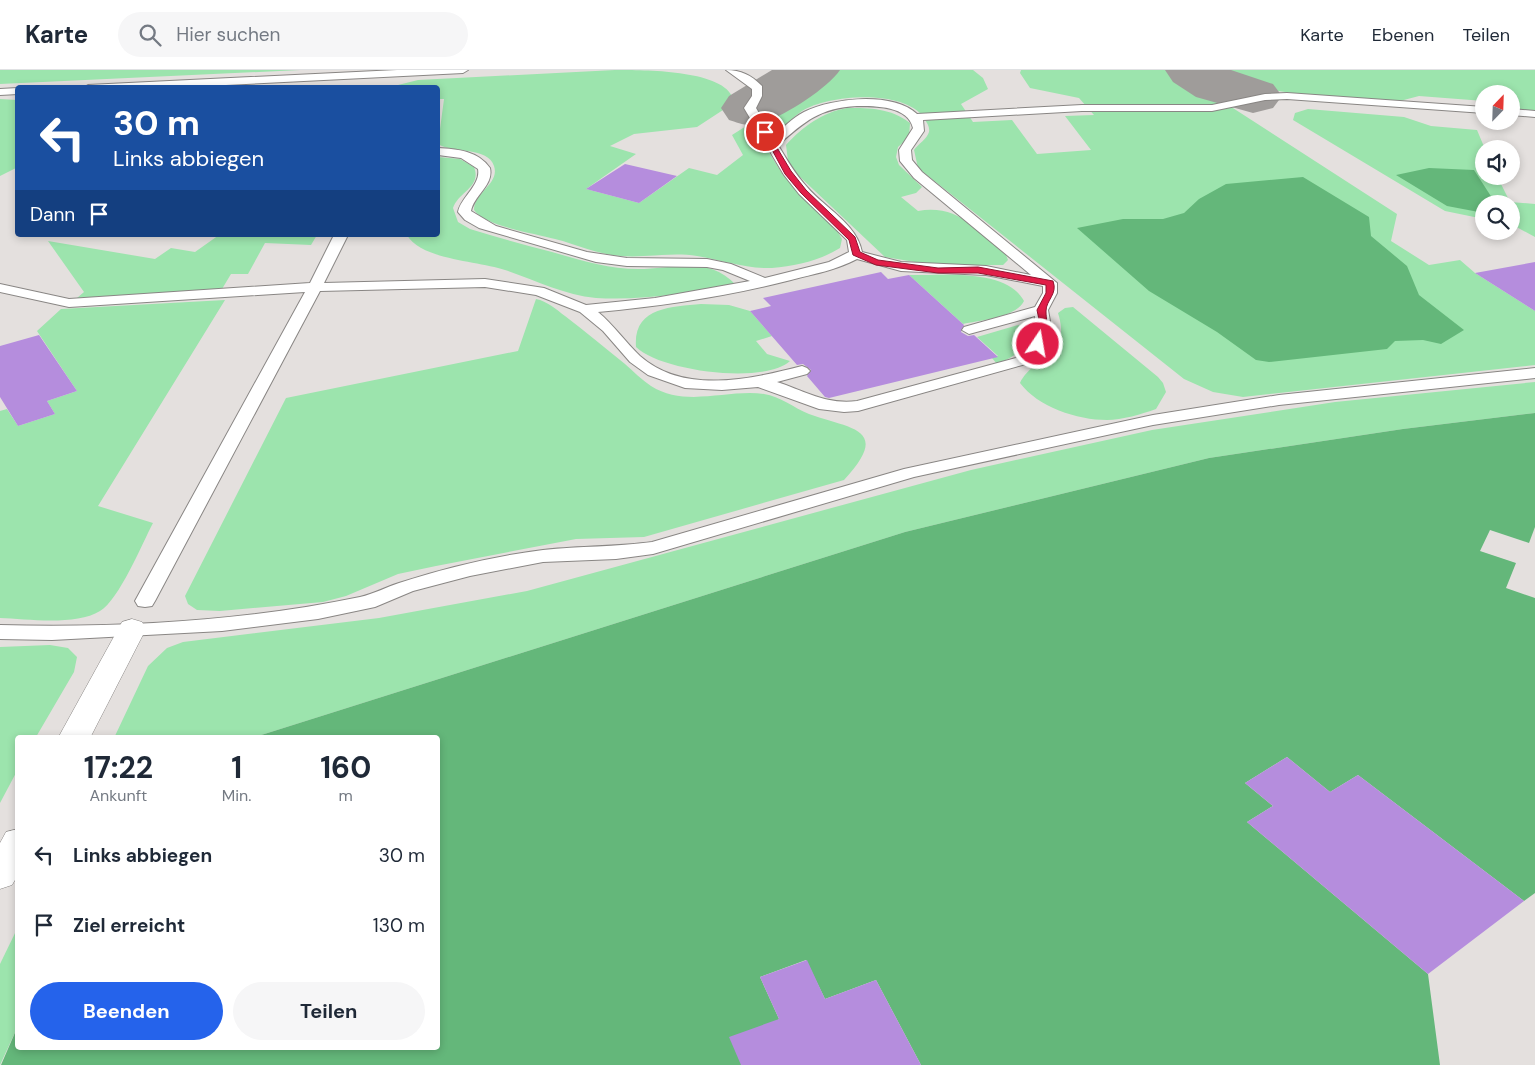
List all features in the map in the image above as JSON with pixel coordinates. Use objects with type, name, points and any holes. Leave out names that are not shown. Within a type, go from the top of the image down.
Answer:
[{"type":"street","points":[[76,735],[132,629]]},
{"type":"street","points":[[0,875],[15,848]]},
{"type":"lane","points":[[203,85],[318,82],[464,70]]},
{"type":"lane","points":[[731,70],[751,81],[758,88],[757,96],[750,108],[788,172],[803,191],[852,239],[856,254]]},
{"type":"lane","points":[[0,92],[15,91]]},
{"type":"lane","points":[[916,117],[1082,108],[1212,108],[1265,97],[1287,96],[1475,109]]},
{"type":"lane","points":[[772,144],[809,113],[834,105],[850,102],[890,105],[906,110],[916,117],[919,125],[918,134],[905,150],[906,161],[918,175],[1050,283]]},
{"type":"lane","points":[[1520,113],[1535,114]]},
{"type":"lane","points":[[440,152],[464,154],[474,158],[482,164],[486,171],[486,177],[464,205],[464,212],[482,226],[589,258],[626,262],[693,261],[711,263],[742,271],[763,283]]},
{"type":"lane","points":[[145,601],[315,287],[340,237]]},
{"type":"lane","points":[[856,254],[876,263],[938,271],[978,270],[1050,283]]},
{"type":"lane","points":[[585,310],[655,302],[763,283],[834,265],[856,254]]},
{"type":"lane","points":[[0,288],[69,303],[315,287],[485,283],[539,291],[585,310],[608,328],[635,359],[652,372],[686,383],[722,384],[756,382],[802,370]]},
{"type":"lane","points":[[756,382],[778,386],[824,407],[840,409],[858,406],[1022,361],[1038,344],[1045,329],[1041,310],[1050,293],[1050,283]]},
{"type":"lane","points":[[969,330],[1041,310]]},
{"type":"lane","points":[[0,632],[132,629],[222,624],[318,612],[368,602],[406,587],[470,570],[543,556],[616,553],[652,548],[910,473],[1153,420],[1279,400],[1535,373]]},
{"type":"green space","points":[[0,70],[300,70],[0,84]]},
{"type":"green space","points":[[644,70],[680,73],[712,81],[724,87],[732,96],[730,103],[723,110],[697,127],[634,134],[610,146],[636,154],[586,189],[639,203],[689,168],[717,175],[743,155],[732,135],[751,123],[783,175],[833,224],[842,239],[840,248],[807,262],[781,267],[762,268],[687,255],[612,255],[512,229],[489,221],[474,210],[478,198],[493,178],[495,172],[491,160],[478,153],[440,145],[444,99],[440,99],[440,85],[398,85],[418,80]]},
{"type":"green space","points":[[838,70],[973,70],[983,78],[988,89],[961,104],[973,122],[1012,120],[1037,154],[1091,150],[1065,116],[1094,115],[1079,98],[1030,88],[1020,73],[1021,70],[1174,70],[1397,214],[1391,241],[1429,265],[1460,260],[1475,273],[1535,311],[1535,365],[1243,397],[1213,392],[1184,379],[918,168],[914,150],[928,135],[929,130],[924,118],[914,109],[901,102],[866,97],[830,101],[814,105],[802,111],[778,135],[765,115]]},
{"type":"green space","points":[[1217,70],[1535,70],[1535,111],[1520,110],[1520,85],[1475,85],[1475,100],[1419,96],[1400,101],[1331,97],[1278,91],[1233,79]]},
{"type":"green space","points":[[0,99],[15,100],[15,168],[0,176]]},
{"type":"green space","points":[[847,108],[888,112],[910,123],[909,137],[898,147],[896,157],[899,165],[922,187],[916,193],[901,197],[918,211],[932,210],[945,212],[967,221],[1006,255],[1008,260],[1003,265],[933,265],[885,257],[798,175],[788,161],[786,145],[814,121],[830,113]]},
{"type":"green space","points":[[1308,109],[1404,117],[1431,126],[1477,130],[1481,140],[1475,140],[1475,185],[1502,185],[1506,195],[1475,195],[1475,217],[1445,211],[1293,120],[1295,113]]},
{"type":"green space","points":[[440,157],[460,159],[474,167],[476,174],[472,185],[456,202],[453,208],[458,222],[470,229],[605,266],[627,269],[677,266],[702,267],[714,270],[736,285],[649,297],[596,298],[572,294],[494,267],[437,255],[414,243],[409,237],[440,237]]},
{"type":"green space","points":[[1429,168],[1474,170],[1475,185],[1484,185],[1490,195],[1475,195],[1475,211],[1447,206],[1396,175]]},
{"type":"green space","points":[[1303,177],[1369,217],[1371,236],[1407,266],[1419,295],[1464,330],[1441,344],[1423,340],[1395,341],[1387,349],[1269,362],[1256,360],[1217,332],[1149,291],[1077,228],[1123,219],[1163,219],[1184,213],[1199,199],[1226,184]]},
{"type":"green space","points":[[1520,203],[1535,204],[1535,237],[1520,229]]},
{"type":"green space","points":[[216,237],[316,237],[311,245],[265,243],[248,274],[231,274],[222,289],[77,298],[84,292],[48,241],[155,259],[171,248],[195,252]]},
{"type":"green space","points":[[909,275],[955,275],[989,279],[1003,283],[1015,290],[1024,301],[1020,307],[1005,315],[963,324]]},
{"type":"green space","points":[[536,299],[555,309],[648,384],[664,392],[692,397],[750,393],[770,395],[809,414],[851,428],[860,433],[865,440],[865,449],[858,463],[844,480],[644,537],[576,539],[436,566],[398,574],[346,596],[323,602],[220,611],[197,610],[188,604],[185,596],[286,398],[518,351]]},
{"type":"green space","points":[[225,300],[98,506],[153,523],[130,571],[115,596],[100,611],[78,619],[0,618],[0,411],[7,409],[18,426],[55,414],[47,401],[77,391],[37,331],[61,309]]},
{"type":"green space","points":[[701,304],[729,305],[750,311],[772,336],[756,341],[767,354],[790,361],[777,368],[758,372],[712,372],[667,363],[648,355],[636,347],[637,334],[641,324],[647,317],[666,308]]},
{"type":"green space","points":[[1073,307],[1163,383],[1166,392],[1156,409],[1113,420],[1083,418],[1059,411],[1037,399],[1020,383],[1034,366],[1056,347],[1060,338],[1061,327],[1058,313],[1065,308]]},
{"type":"green space","points":[[1032,321],[1035,330],[1024,347],[1010,358],[997,364],[992,358],[998,356],[977,337]]},
{"type":"green space","points":[[1535,382],[1535,413],[1403,429],[1209,458],[905,532],[261,735],[115,735],[148,666],[167,648],[183,642],[379,618],[527,591],[971,470],[1152,430],[1335,402]]},
{"type":"green space","points":[[1535,413],[1535,527],[1529,543],[1490,530],[1480,551],[1516,563],[1506,588],[1535,598],[1535,893],[1524,901],[1358,775],[1330,792],[1287,757],[1245,783],[1273,806],[1247,822],[1428,974],[1440,1065],[921,1065],[876,980],[825,999],[806,960],[760,977],[779,1019],[741,1065],[1,1065],[15,1033],[15,1050],[440,1050],[440,735],[261,735],[905,532],[1209,458],[1403,429]]},
{"type":"green space","points":[[50,645],[68,648],[77,657],[74,672],[37,735],[15,735],[15,775],[0,803],[0,647]]},
{"type":"green space","points":[[15,933],[15,1032],[0,1065],[0,964]]},
{"type":"building","points":[[625,164],[677,176],[639,203],[586,189]]},
{"type":"building","points":[[1535,262],[1535,311],[1475,273]]},
{"type":"building","points":[[881,272],[888,279],[909,275],[964,325],[961,332],[968,336],[974,335],[998,357],[829,398],[825,397],[807,376],[811,370],[803,364],[797,365],[750,311],[771,306],[763,298]]},
{"type":"building","points":[[39,335],[77,391],[47,401],[55,414],[18,426],[0,397],[0,346]]},
{"type":"building","points":[[1287,757],[1330,792],[1358,775],[1524,901],[1428,974],[1247,822],[1273,806],[1245,783]]},
{"type":"building","points":[[807,960],[825,999],[876,980],[921,1065],[741,1065],[729,1037],[779,1019],[760,977]]},
{"type":"taxiway","points":[[750,108],[812,70]]},
{"type":"taxiway","points":[[1193,70],[1216,85],[1253,96]]},
{"type":"route","points":[[765,132],[788,172],[803,191],[852,239],[856,254],[876,263],[938,271],[978,270],[1050,283],[1050,293],[1041,310],[1045,329],[1038,344]]}]
